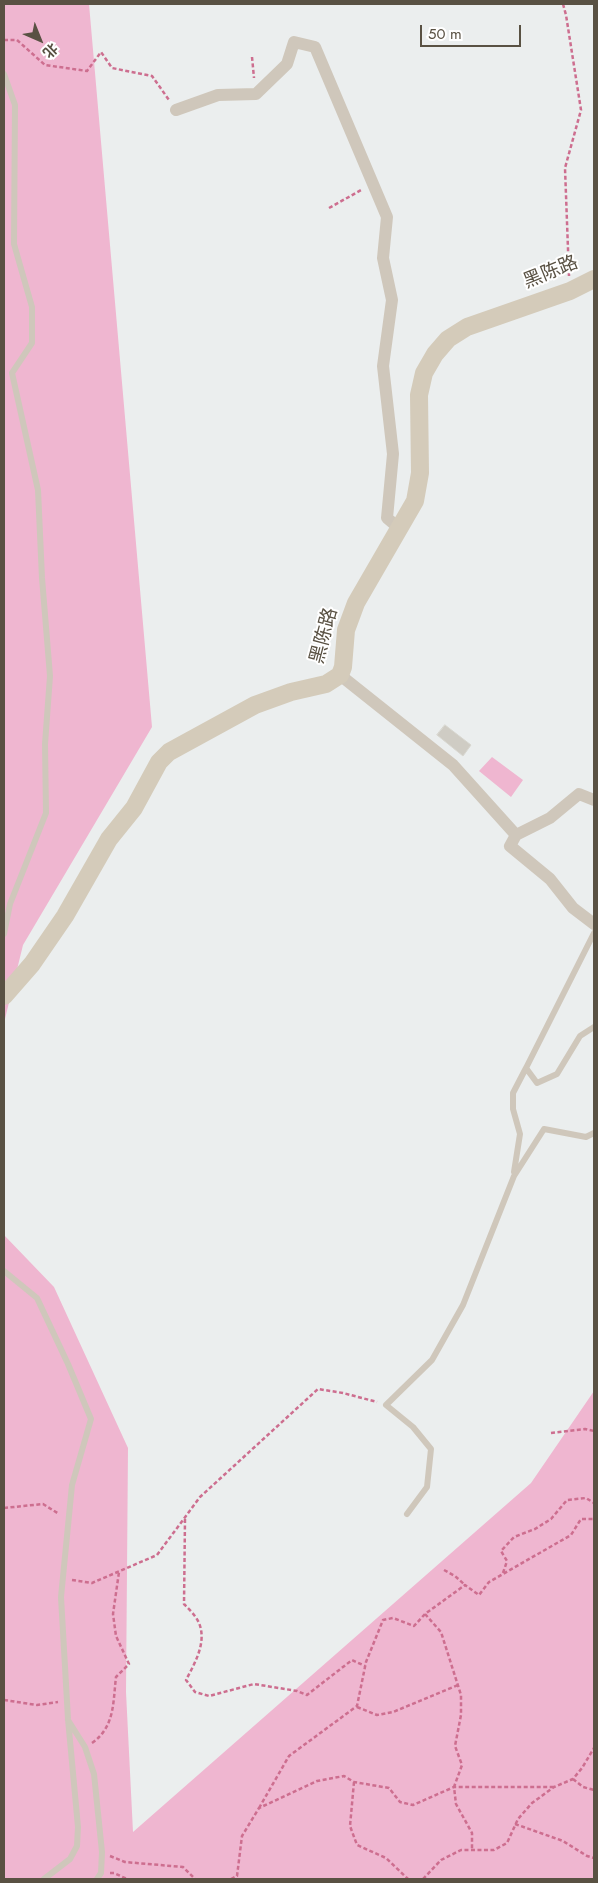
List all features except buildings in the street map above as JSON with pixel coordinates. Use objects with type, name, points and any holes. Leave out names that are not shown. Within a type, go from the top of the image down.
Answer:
[{"type":"street","points":[[176,110],[218,95],[256,94],[287,64],[294,42],[315,47],[387,217],[382,258],[392,300],[383,366],[393,454],[387,518],[400,530]]},
{"type":"street","name":"黑陈路","points":[[4,996],[32,964],[65,916],[109,839],[134,808],[159,762],[164,757],[183,743],[255,705],[291,692],[326,684],[340,674],[343,667],[346,630],[356,604],[415,501],[420,473],[419,395],[424,373],[435,354],[448,339],[467,327],[570,291],[594,279]]},
{"type":"street","points":[[340,674],[453,765],[516,835]]},
{"type":"street","points":[[594,800],[579,794],[550,818],[516,835],[510,846],[550,879],[573,908],[594,924]]},
{"type":"lane","points":[[4,74],[15,105],[14,244],[32,307],[32,343],[12,373],[38,490],[42,578],[50,676],[45,744],[46,813],[10,904],[4,934]]},
{"type":"lane","points":[[514,1176],[520,1134],[513,1109],[513,1093],[594,933]]},
{"type":"lane","points":[[526,1068],[537,1083],[557,1074],[580,1036],[594,1027]]},
{"type":"lane","points":[[407,1514],[427,1487],[431,1449],[413,1427],[386,1405],[432,1360],[463,1305],[514,1176],[544,1129],[586,1137],[594,1133]]},
{"type":"lane","points":[[4,1271],[37,1298],[91,1419],[72,1485],[61,1596],[68,1719],[78,1827],[77,1846],[70,1859],[44,1879]]},
{"type":"lane","points":[[68,1719],[85,1747],[94,1774],[102,1852],[99,1876]]},
{"type":"path","points":[[563,4],[580,110],[565,168],[570,291]]},
{"type":"path","points":[[4,40],[17,40],[45,65],[87,71],[101,52],[112,68],[152,76],[176,110]]},
{"type":"path","points":[[252,57],[256,94]]},
{"type":"path","points":[[329,208],[373,183]]},
{"type":"path","points":[[63,1579],[92,1583],[157,1555],[200,1497],[318,1389],[343,1393],[386,1405]]},
{"type":"path","points":[[551,1433],[585,1429],[594,1430]]},
{"type":"path","points":[[503,1574],[507,1561],[501,1550],[514,1537],[536,1528],[551,1519],[567,1500],[586,1498],[594,1503]]},
{"type":"path","points":[[4,1508],[43,1504],[68,1520]]},
{"type":"path","points":[[185,1518],[184,1604],[199,1622],[201,1634],[198,1656],[186,1680],[195,1692],[209,1696],[254,1684],[297,1691],[307,1695],[352,1660],[365,1666]]},
{"type":"path","points":[[444,1570],[456,1576],[479,1595],[489,1582],[571,1535],[581,1519],[594,1518]]},
{"type":"path","points":[[85,1747],[100,1737],[112,1717],[116,1677],[130,1664],[116,1636],[113,1614],[119,1572]]},
{"type":"path","points":[[231,1879],[237,1876],[242,1836],[289,1756],[357,1706],[365,1666],[383,1620],[393,1618],[414,1626],[425,1614],[465,1585]]},
{"type":"path","points":[[425,1614],[441,1632],[461,1695],[461,1715],[455,1746],[462,1765],[454,1787],[456,1804],[472,1833],[472,1850]]},
{"type":"path","points":[[357,1706],[377,1715],[393,1712],[458,1685]]},
{"type":"path","points":[[4,1700],[37,1705],[58,1702],[68,1719]]},
{"type":"path","points":[[423,1879],[441,1860],[461,1850],[494,1850],[507,1843],[518,1819],[532,1803],[554,1787],[573,1779],[594,1748]]},
{"type":"path","points":[[259,1808],[317,1781],[344,1776],[354,1782],[389,1788],[400,1802],[413,1805],[454,1787],[554,1787]]},
{"type":"path","points":[[573,1779],[583,1787],[594,1790]]},
{"type":"path","points":[[354,1782],[350,1826],[356,1845],[386,1858],[408,1879]]},
{"type":"path","points":[[516,1824],[563,1841],[587,1856],[594,1858]]},
{"type":"path","points":[[102,1852],[125,1862],[183,1867],[195,1879]]},
{"type":"path","points":[[99,1876],[114,1873],[127,1879]]},
{"type":"shaded area","points":[[4,4],[89,4],[152,727],[23,945],[4,1023]]},
{"type":"shaded area","points":[[492,757],[523,780],[511,797],[479,771]]},
{"type":"shaded area","points":[[4,1235],[54,1287],[128,1448],[126,1692],[133,1832],[531,1483],[594,1391],[594,1879],[4,1879]]}]
